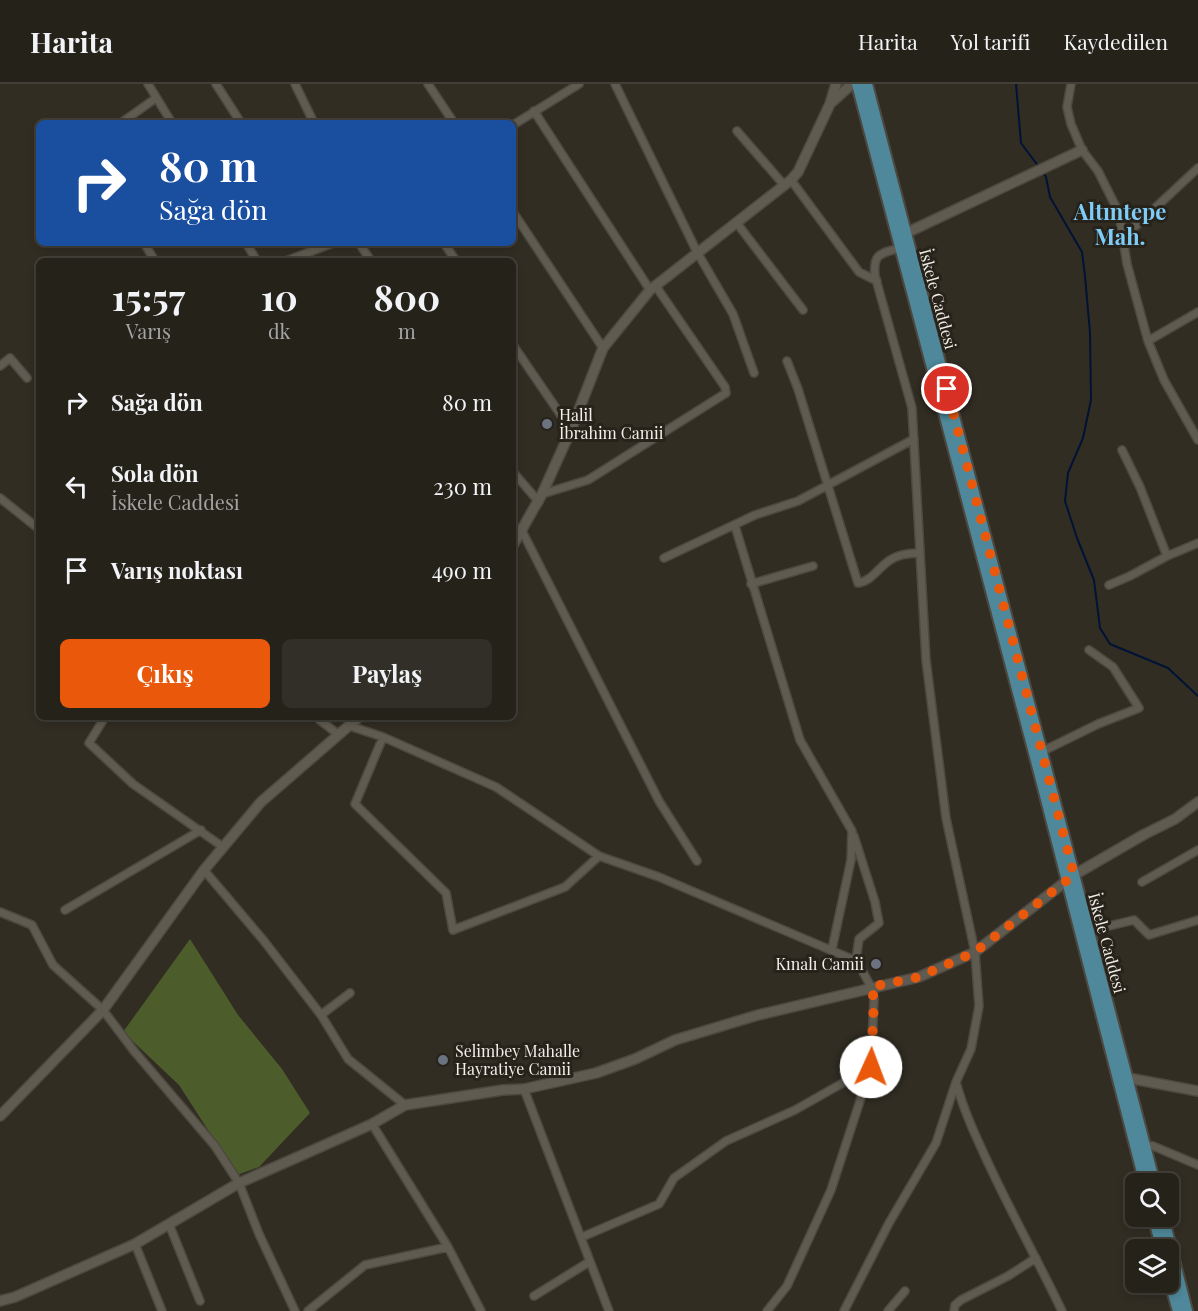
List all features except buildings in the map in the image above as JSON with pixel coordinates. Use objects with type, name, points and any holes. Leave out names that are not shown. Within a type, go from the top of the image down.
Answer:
[{"type":"main road","points":[[856,84],[1038,753]]},
{"type":"main road","name":"İskele Caddesi","points":[[867,84],[900,239],[1070,878],[1088,931],[1152,1173]]},
{"type":"main road","points":[[1070,878],[1142,1173]]},
{"type":"main road","points":[[1166,1227],[1187,1311]]},
{"type":"main road","points":[[1173,1293],[1178,1311]]},
{"type":"street","points":[[148,84],[170,120]]},
{"type":"street","points":[[216,84],[239,120]]},
{"type":"street","points":[[295,84],[313,120]]},
{"type":"street","points":[[428,84],[452,120]]},
{"type":"street","points":[[516,123],[579,84]]},
{"type":"street","points":[[615,84],[697,252],[734,314],[754,373]]},
{"type":"street","points":[[516,540],[540,498],[571,430],[603,348],[652,288],[798,172],[830,104],[836,84]]},
{"type":"street","points":[[830,104],[852,84]]},
{"type":"street","points":[[1071,84],[1067,107],[1071,124],[1082,150],[1098,171],[1119,213],[1127,264],[1148,341],[1164,380],[1198,440]]},
{"type":"street","points":[[125,120],[156,98]]},
{"type":"street","points":[[534,111],[652,288],[725,387],[726,393],[588,480],[540,498]]},
{"type":"street","points":[[737,131],[787,182],[859,272],[876,281]]},
{"type":"street","points":[[844,1311],[889,1223],[936,1143],[956,1082],[971,1049],[979,1006],[975,952],[946,818],[926,660],[912,408],[876,281],[875,259],[900,239],[1082,150]]},
{"type":"street","points":[[1123,238],[1198,168]]},
{"type":"street","points":[[516,218],[603,348]]},
{"type":"street","points":[[736,222],[803,310]]},
{"type":"street","points":[[293,258],[320,246]]},
{"type":"street","points":[[1148,341],[1198,312]]},
{"type":"street","points":[[516,349],[571,430]]},
{"type":"street","points":[[0,366],[10,358],[27,378]]},
{"type":"street","points":[[787,362],[798,389],[858,584],[865,582],[899,555],[919,553]]},
{"type":"street","points":[[664,558],[755,515],[798,501],[914,439]]},
{"type":"street","points":[[1122,450],[1140,487],[1167,556]]},
{"type":"street","points":[[516,475],[540,498]]},
{"type":"street","points":[[0,498],[36,527]]},
{"type":"street","points":[[735,526],[800,740],[852,831],[879,923],[859,939],[856,959],[871,987],[874,999],[871,1067],[831,1190],[788,1286],[767,1311]]},
{"type":"street","points":[[516,528],[521,533],[659,801],[697,861]]},
{"type":"street","points":[[1109,585],[1198,543]]},
{"type":"street","points":[[752,584],[813,566]]},
{"type":"street","points":[[1038,753],[1098,724],[1139,708],[1113,667],[1089,650]]},
{"type":"street","points":[[103,720],[89,743],[133,784],[223,847]]},
{"type":"street","points":[[320,720],[339,735]]},
{"type":"street","points":[[0,1116],[104,1010],[204,870],[261,802],[356,720]]},
{"type":"street","points":[[350,726],[383,737],[496,787],[599,856],[659,877],[856,959]]},
{"type":"street","points":[[383,737],[355,804],[446,893],[453,930],[565,887],[599,856]]},
{"type":"street","points":[[0,1300],[15,1297],[135,1244],[238,1183],[372,1124],[405,1105],[503,1090],[524,1089],[596,1073],[635,1059],[675,1040],[758,1015],[919,977],[975,952],[1070,878],[1175,819],[1198,802]]},
{"type":"street","points":[[65,910],[201,830]]},
{"type":"street","points":[[832,950],[851,860],[852,831]]},
{"type":"street","points":[[1143,882],[1198,850]]},
{"type":"street","points":[[204,870],[264,941],[321,1015],[348,1059],[405,1105]]},
{"type":"street","points":[[0,912],[32,925],[53,965],[104,1010],[134,1051],[215,1146],[238,1183],[295,1311]]},
{"type":"street","points":[[1088,931],[1134,920],[1149,935],[1198,920]]},
{"type":"street","points":[[321,1015],[350,993]]},
{"type":"street","points":[[582,1237],[659,1204],[674,1178],[726,1141],[795,1110],[871,1067]]},
{"type":"street","points":[[1128,1078],[1198,1091]]},
{"type":"street","points":[[956,1082],[962,1108],[1060,1310]]},
{"type":"street","points":[[524,1089],[609,1311]]},
{"type":"street","points":[[372,1124],[448,1247],[481,1311]]},
{"type":"street","points":[[1145,1145],[1153,1146],[1198,1165]]},
{"type":"street","points":[[169,1224],[200,1301]]},
{"type":"street","points":[[135,1244],[162,1311]]},
{"type":"street","points":[[308,1311],[365,1265],[448,1247]]},
{"type":"street","points":[[954,1311],[955,1305],[961,1300],[1008,1276],[1036,1258]]},
{"type":"street","points":[[534,1296],[590,1262]]},
{"type":"street","points":[[888,1311],[905,1291]]},
{"type":"green space","points":[[190,939],[238,1015],[282,1069],[310,1113],[259,1167],[237,1175],[179,1085],[123,1032]]},
{"type":"waterway","points":[[1016,84],[1021,143],[1039,167]]},
{"type":"waterway","points":[[1042,171],[1046,177],[1050,197],[1082,252],[1090,333],[1091,400],[1083,438],[1068,473],[1065,501],[1094,580],[1100,628],[1110,644],[1168,668],[1198,696]]},
{"type":"place","name":"Halil İbrahim Camii","points":[[547,424]]},
{"type":"place","name":"Kınalı Camii","points":[[876,964]]},
{"type":"place","name":"Selimbey Mahalle Hayratiye Camii","points":[[443,1060]]},
{"type":"district","name":"Altıntepe Mah.","points":[[1120,224]]},
{"type":"route","points":[[871,1067],[874,999],[871,987],[919,977],[975,952],[1074,875],[947,389]]}]
